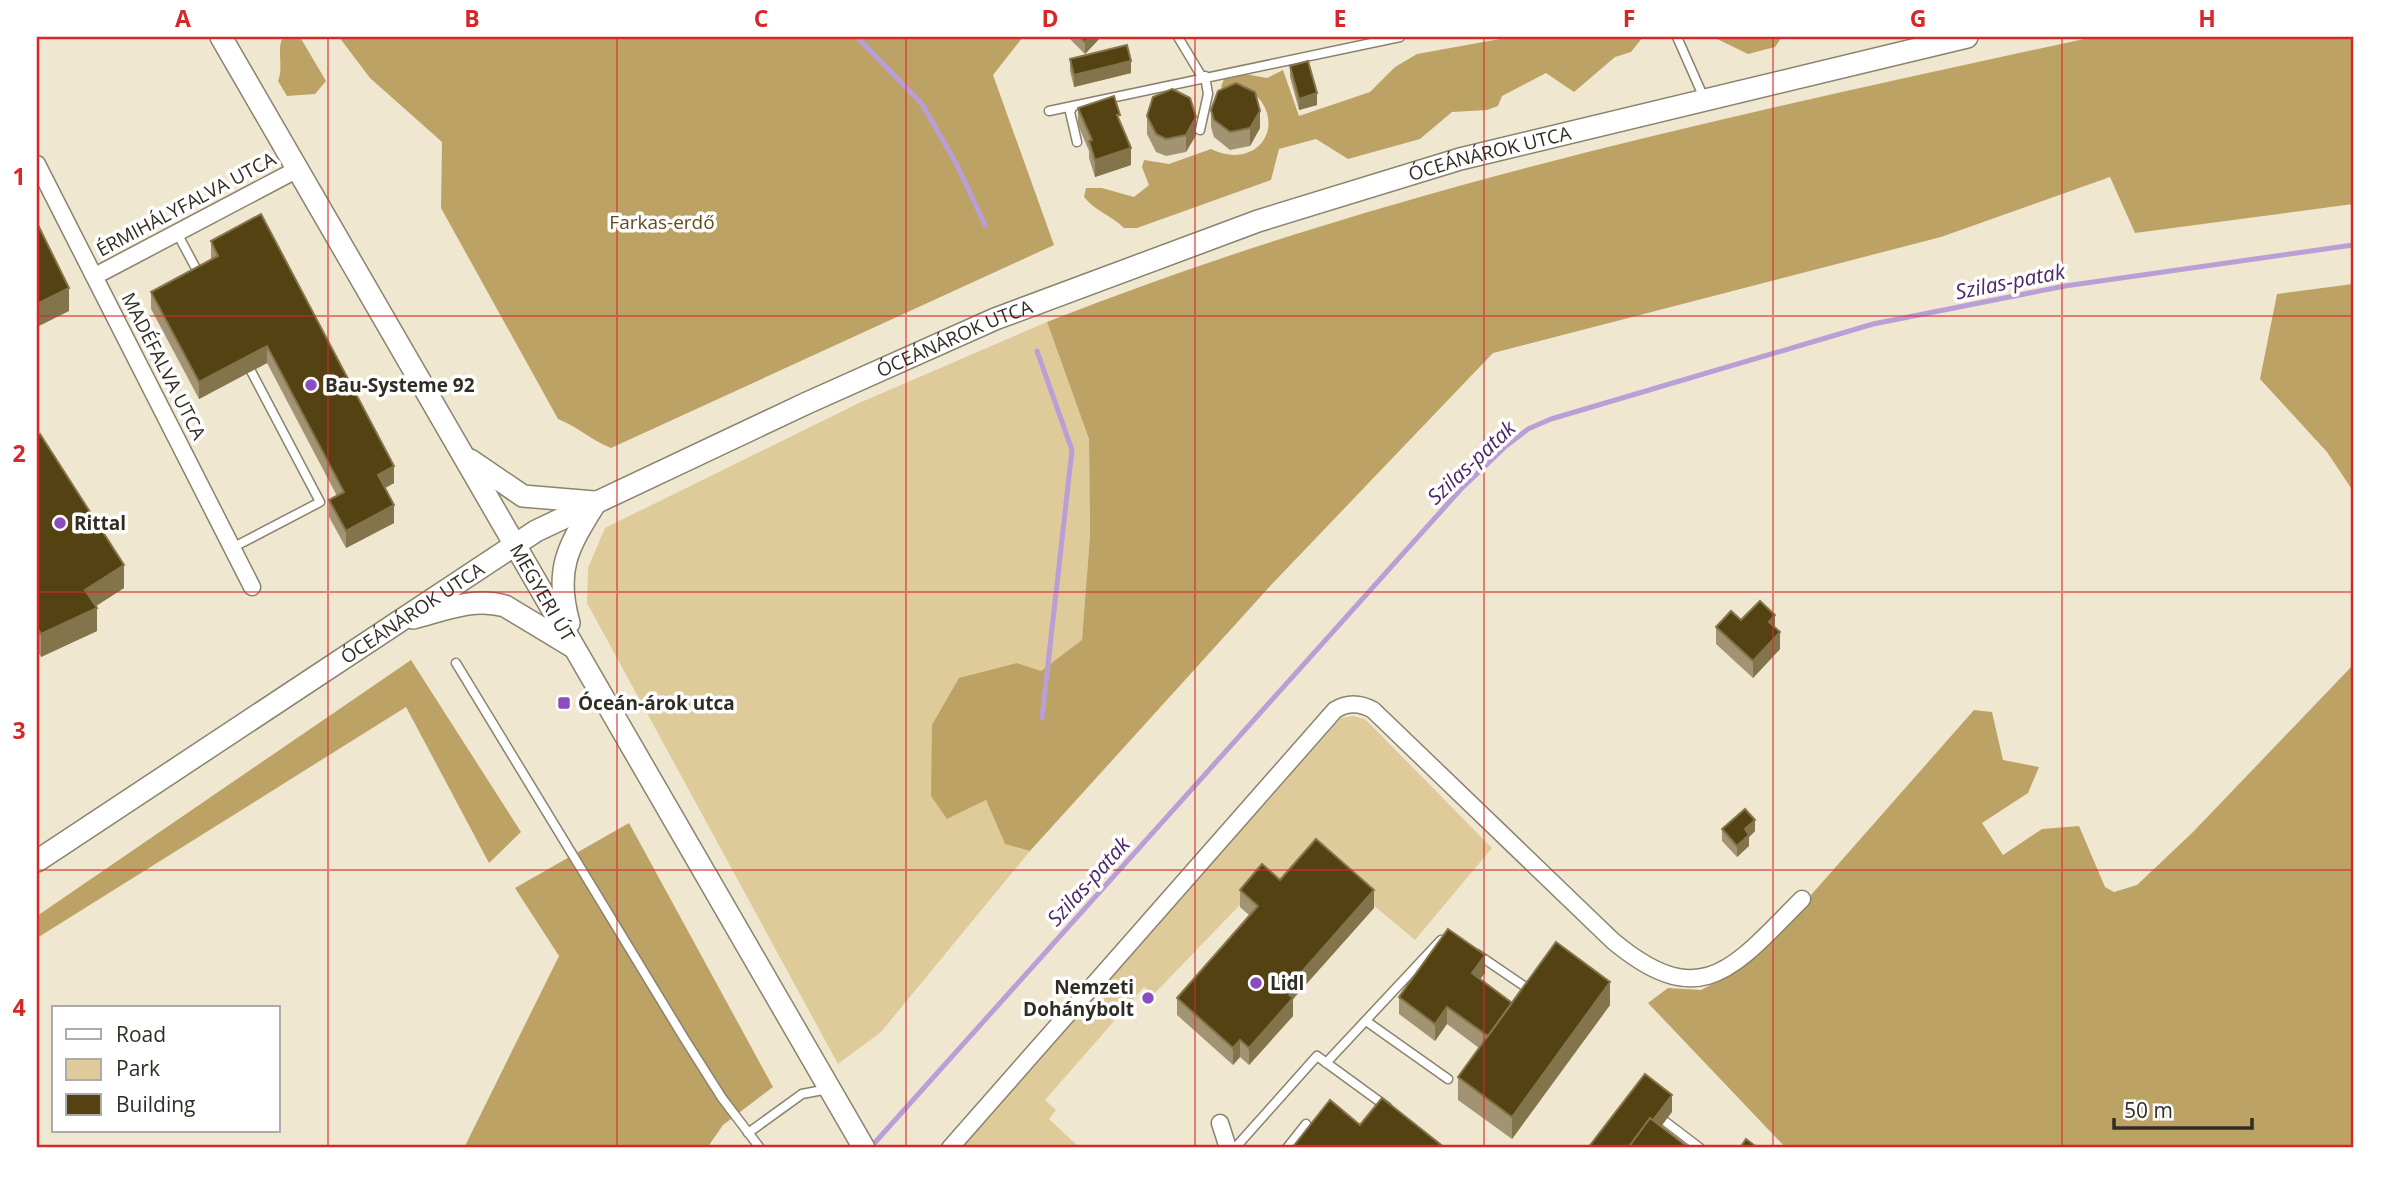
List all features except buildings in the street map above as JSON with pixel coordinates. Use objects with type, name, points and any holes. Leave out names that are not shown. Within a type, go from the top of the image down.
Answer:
[{"type":"street","name":"MEGYERI ÚT","points":[[220,37],[864,1148]]},
{"type":"street","name":"ÓCEÁNÁROK UTCA","points":[[37,861],[515,544],[596,502],[995,319],[1137,264],[1297,208],[1460,159],[1704,98],[1967,37]]},
{"type":"street","name":"MADÉFALVA UTCA","points":[[37,164],[252,587]]},
{"type":"street","name":"ÉRMIHÁLYFALVA UTCA","points":[[95,276],[296,170]]},
{"type":"street","points":[[455,442],[474,464],[523,496],[596,502],[565,557],[561,575],[563,602],[575,648]]},
{"type":"street","points":[[397,622],[479,601],[495,603],[505,606],[575,648]]},
{"type":"street","points":[[950,1148],[1325,720],[1335,710],[1346,705],[1364,705],[1373,710],[1613,941],[1655,971],[1692,979],[1722,970],[1760,940],[1802,900]]},
{"type":"street","points":[[1220,1123],[1228,1148]]},
{"type":"lane","points":[[1178,37],[1204,76],[1209,94],[1200,131]]},
{"type":"lane","points":[[1049,111],[1204,76],[1400,37]]},
{"type":"lane","points":[[1677,37],[1704,98]]},
{"type":"lane","points":[[1073,106],[1070,112],[1077,142]]},
{"type":"lane","points":[[177,233],[203,282]]},
{"type":"lane","points":[[232,548],[320,502],[251,371]]},
{"type":"lane","points":[[456,663],[684,1038],[760,1148]]},
{"type":"lane","points":[[1326,1063],[1447,934]]},
{"type":"lane","points":[[1470,949],[1527,988]]},
{"type":"lane","points":[[1366,1021],[1448,1079]]},
{"type":"lane","points":[[1235,1148],[1317,1056],[1401,1117]]},
{"type":"lane","points":[[748,1133],[802,1094],[828,1088]]},
{"type":"lane","points":[[1651,1111],[1700,1148]]},
{"type":"lane","points":[[1287,1148],[1306,1124]]},
{"type":"green space","points":[[283,37],[300,37],[326,81],[315,94],[287,96],[278,81]]},
{"type":"green space","name":"Farkas-erdő","points":[[339,37],[1023,37],[993,75],[1054,245],[611,448],[558,419],[441,208],[442,142],[370,78]]},
{"type":"green space","points":[[1511,37],[1643,37],[1631,52],[1615,57],[1574,92],[1546,73],[1502,96],[1498,106],[1487,110],[1452,112],[1420,139],[1348,159],[1316,139],[1279,149],[1271,180],[1137,228],[1124,228],[1084,197],[1086,188],[1102,188],[1134,197],[1149,185],[1142,167],[1144,160],[1169,164],[1211,149],[1227,154],[1241,154],[1253,150],[1262,142],[1267,132],[1265,107],[1256,95],[1231,93],[1221,87],[1224,79],[1245,74],[1267,78],[1283,70],[1299,116],[1370,92],[1395,67],[1417,54]]},
{"type":"green space","points":[[1713,37],[1782,37],[1775,47],[1748,54]]},
{"type":"green space","points":[[2093,37],[2353,37],[2353,204],[2135,233],[2110,177],[1941,237],[1493,353],[1272,584],[1030,851],[1005,844],[986,800],[947,819],[931,796],[932,725],[959,678],[1017,663],[1041,671],[1082,640],[1090,535],[1089,439],[1047,322],[1174,274],[1433,193],[1696,126]]},
{"type":"green space","points":[[2353,284],[2353,491],[2327,452],[2260,379],[2277,294]]},
{"type":"green space","points":[[1047,322],[1089,438],[1090,535],[1082,641],[1041,671],[1017,663],[947,819],[986,800],[1005,844],[1030,851],[881,1032],[838,1064],[587,603],[588,568],[605,528],[859,403]]},
{"type":"green space","points":[[411,660],[521,832],[489,863],[406,707],[37,938],[37,916]]},
{"type":"green space","points":[[2353,665],[2353,1148],[1786,1148],[1648,1003],[1668,988],[1701,990],[1738,970],[1766,946],[1974,710],[1992,712],[2003,760],[2039,767],[2028,793],[1982,823],[2003,855],[2042,829],[2079,826],[2105,887],[2114,892],[2137,885],[2193,832]]},
{"type":"green space","points":[[1353,716],[1365,719],[1492,848],[1415,940],[1316,857],[1280,898],[1262,882],[1154,994],[1144,987],[1045,1100],[1056,1110],[1049,1119],[1080,1148],[959,1148],[1341,718]]},
{"type":"green space","points":[[629,823],[773,1087],[723,1125],[707,1148],[464,1148],[559,956],[515,888]]},
{"type":"waterway","points":[[857,37],[922,104],[957,165],[985,225]]},
{"type":"waterway","name":"Szilas-patak","points":[[870,1148],[1461,489],[1528,429],[1551,419],[1873,324],[2065,286],[2353,245]]},
{"type":"waterway","points":[[1037,351],[1072,450],[1042,718]]},
{"type":"place","name":"Bau-Systeme 92","points":[[311,385]]},
{"type":"place","name":"Rittal","points":[[60,523]]},
{"type":"place","name":"Óceán-árok utca","points":[[564,703]]},
{"type":"place","name":"Lidl","points":[[1256,983]]},
{"type":"place","name":"Nemzeti Dohánybolt","points":[[1148,998]]}]
